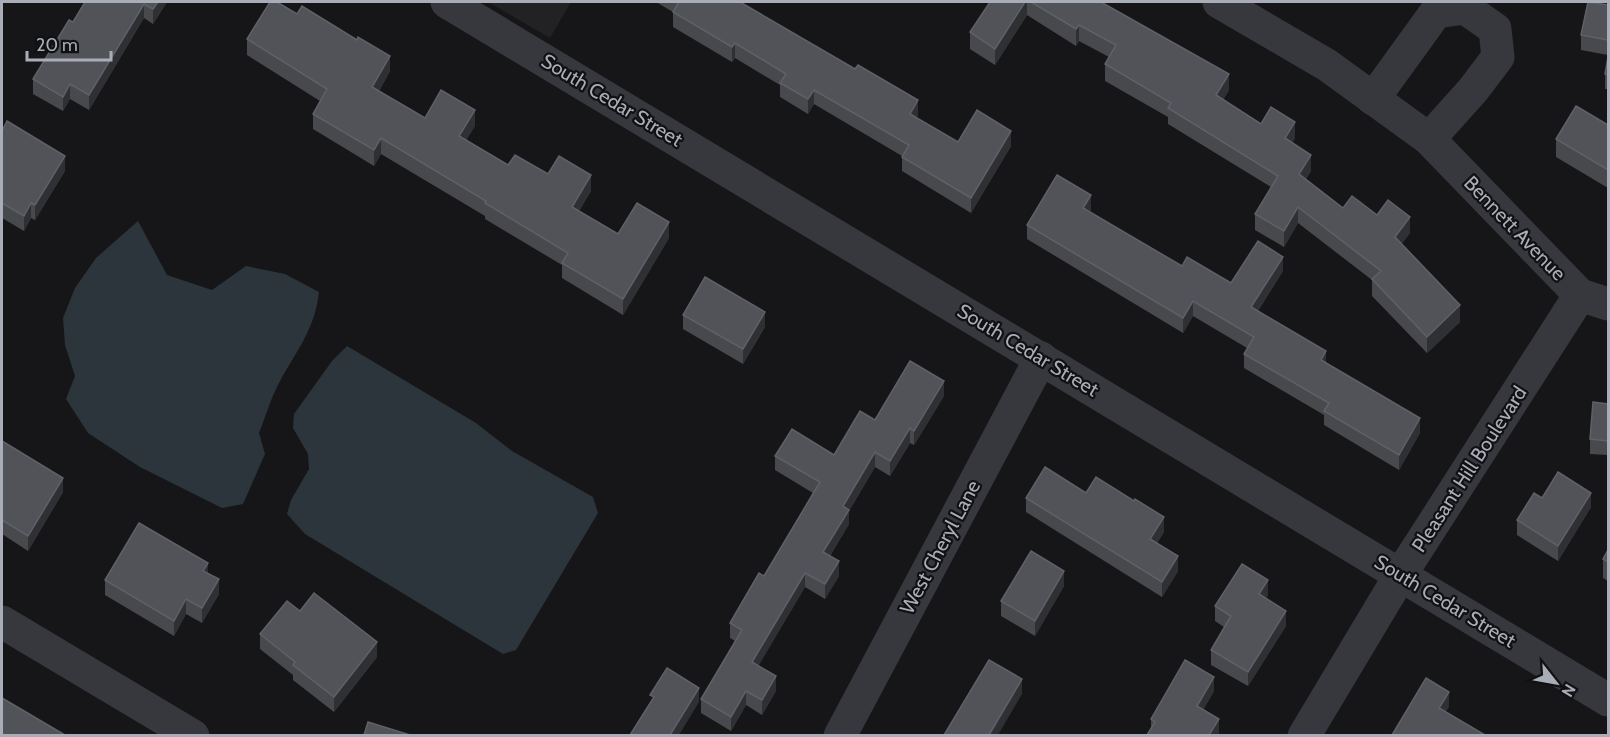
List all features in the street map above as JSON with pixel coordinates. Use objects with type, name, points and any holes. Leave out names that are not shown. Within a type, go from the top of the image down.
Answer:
[{"type":"street","name":"South Cedar Street","points":[[447,2],[1608,700]]},
{"type":"street","name":"Bennett Avenue","points":[[1219,2],[1327,65],[1429,139],[1594,299]]},
{"type":"street","points":[[1373,99],[1436,12],[1465,8],[1495,28],[1498,57],[1473,90],[1429,139]]},
{"type":"street","name":"Pleasant Hill Boulevard","points":[[1304,735],[1401,574],[1594,299]]},
{"type":"street","name":"West Cheryl Lane","points":[[840,735],[1041,358]]},
{"type":"street","points":[[2,622],[193,735]]},
{"type":"shaded area","points":[[488,2],[571,2],[550,38]]},
{"type":"shaded area","points":[[138,221],[167,275],[212,290],[246,266],[285,274],[319,292],[314,317],[277,387],[259,433],[265,454],[243,504],[222,508],[140,467],[88,433],[66,399],[75,376],[65,345],[63,318],[75,288],[96,258]]},
{"type":"shaded area","points":[[347,346],[476,423],[512,451],[593,497],[598,513],[516,650],[503,654],[305,534],[287,514],[291,500],[309,469],[308,454],[293,428],[294,414],[332,361]]},
{"type":"building","points":[[85,2],[158,2],[153,9],[144,4],[89,95],[70,84],[63,97],[33,79],[69,20],[73,22]]},
{"type":"building","points":[[270,2],[277,2],[297,14],[302,6],[357,40],[358,37],[390,56],[372,87],[425,118],[441,90],[475,110],[459,136],[508,165],[515,155],[548,174],[559,156],[591,175],[572,207],[618,234],[637,203],[669,222],[623,299],[562,263],[568,253],[381,138],[374,150],[313,114],[327,89],[247,39]]},
{"type":"building","points":[[679,2],[740,2],[855,69],[858,65],[918,100],[910,114],[958,142],[977,110],[1011,131],[971,198],[902,157],[909,145],[814,90],[808,99],[780,83],[786,74],[735,43],[732,47],[673,12]]},
{"type":"building","points":[[990,2],[1025,2],[995,49],[970,32]]},
{"type":"building","points":[[1031,2],[1101,2],[1229,74],[1216,95],[1261,124],[1271,107],[1295,122],[1285,138],[1311,155],[1299,174],[1343,208],[1352,196],[1377,215],[1388,200],[1410,217],[1395,237],[1460,305],[1427,337],[1372,279],[1381,271],[1298,207],[1284,231],[1255,214],[1278,176],[1168,108],[1171,103],[1105,64],[1116,45],[1079,25],[1076,29]]},
{"type":"building","points":[[1588,2],[1608,5],[1608,40],[1581,35]]},
{"type":"building","points":[[1608,57],[1608,75],[1605,74]]},
{"type":"building","points":[[1576,106],[1608,125],[1608,170],[1556,139]]},
{"type":"building","points":[[7,121],[65,156],[35,205],[31,203],[24,216],[2,203],[2,131]]},
{"type":"building","points":[[1057,175],[1091,195],[1083,208],[1182,266],[1187,257],[1231,283],[1258,241],[1283,257],[1251,307],[1326,351],[1321,360],[1420,418],[1399,455],[1324,411],[1329,403],[1244,354],[1254,337],[1193,301],[1183,318],[1027,225]]},
{"type":"building","points":[[705,277],[765,312],[743,349],[683,315]]},
{"type":"building","points":[[910,361],[944,381],[914,431],[910,428],[890,461],[875,452],[843,506],[849,510],[823,552],[839,561],[825,584],[805,573],[752,662],[776,676],[762,700],[746,691],[731,717],[701,699],[742,630],[730,623],[759,573],[764,576],[820,482],[775,456],[792,429],[834,455],[860,411],[875,420]]},
{"type":"building","points":[[1593,402],[1608,404],[1608,441],[1590,439]]},
{"type":"building","points":[[2,441],[63,478],[28,536],[2,520]]},
{"type":"building","points":[[1045,467],[1086,493],[1096,477],[1164,517],[1150,539],[1178,556],[1162,582],[1026,498]]},
{"type":"building","points":[[1558,472],[1591,493],[1558,546],[1517,520],[1534,493],[1542,498]]},
{"type":"building","points":[[139,523],[208,563],[203,571],[219,579],[202,608],[186,599],[174,621],[105,580]]},
{"type":"building","points":[[1608,550],[1608,562],[1603,559]]},
{"type":"building","points":[[1031,551],[1064,571],[1035,621],[1001,601]]},
{"type":"building","points":[[1242,564],[1268,580],[1259,594],[1286,611],[1248,672],[1211,650],[1231,616],[1215,606]]},
{"type":"building","points":[[314,593],[377,642],[334,697],[293,665],[295,662],[260,634],[287,601],[300,611]]},
{"type":"building","points":[[989,660],[1022,679],[989,735],[944,735]]},
{"type":"building","points":[[1185,660],[1214,677],[1197,706],[1219,719],[1209,735],[1147,735],[1155,722],[1151,719]]},
{"type":"building","points":[[667,668],[699,688],[670,735],[630,735],[654,697],[650,695]]},
{"type":"building","points":[[1426,678],[1449,692],[1439,708],[1485,735],[1392,735]]},
{"type":"building","points":[[2,698],[65,735],[2,735]]},
{"type":"building","points":[[368,722],[410,735],[364,735]]}]
